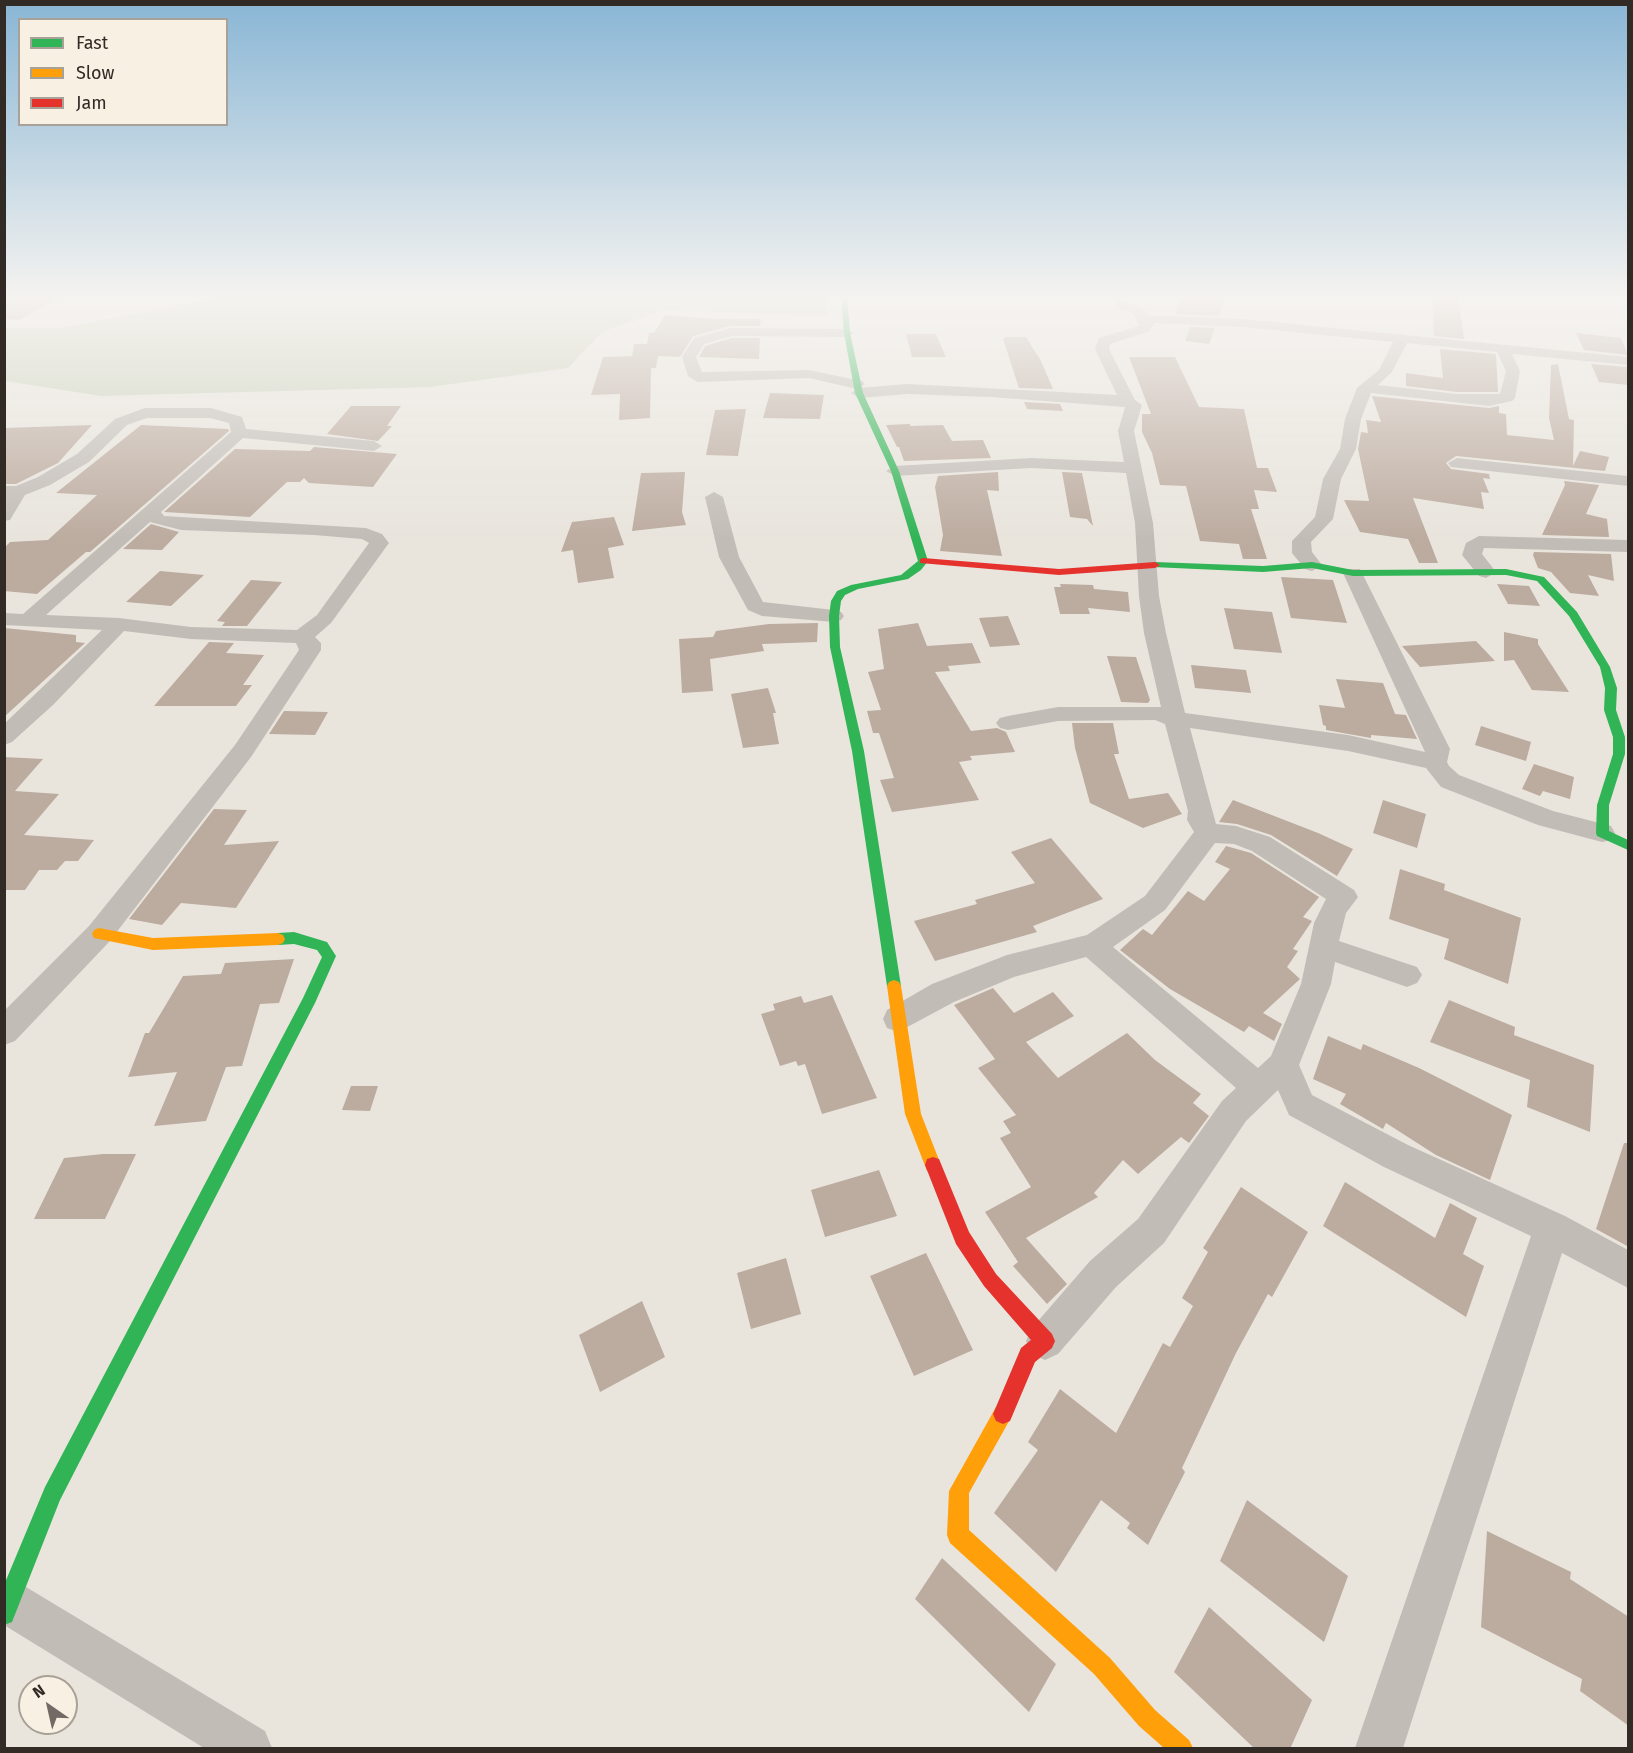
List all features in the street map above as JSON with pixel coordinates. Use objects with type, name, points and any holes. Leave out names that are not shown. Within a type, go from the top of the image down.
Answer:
[{"type":"street","points":[[819,377],[859,388],[991,392],[1128,402],[1134,405],[1126,431],[1144,523],[1149,596],[1155,633],[1175,719],[1201,811],[1200,820],[1208,833]]},
{"type":"street","points":[[857,377],[859,388],[895,471],[921,548],[923,561],[918,568],[904,577],[883,583],[855,586],[841,593],[836,601],[834,616],[835,647],[858,751],[913,1114],[962,1238],[990,1280],[1045,1341]]},
{"type":"street","points":[[1116,377],[1128,402]]},
{"type":"street","points":[[1312,565],[1302,553],[1301,541],[1324,519],[1332,479],[1348,449],[1353,419],[1365,388],[1379,377]]},
{"type":"street","points":[[1365,388],[1489,401],[1507,398],[1512,377]]},
{"type":"street","points":[[4,516],[11,491],[45,481],[83,458],[120,422],[145,413],[223,414],[236,420],[239,433]]},
{"type":"street","points":[[27,621],[239,433],[374,446]]},
{"type":"street","points":[[1457,463],[1629,481]]},
{"type":"street","points":[[895,471],[1031,464],[1134,468]]},
{"type":"street","points":[[714,497],[729,556],[755,606],[762,610],[834,616]]},
{"type":"street","points":[[151,511],[158,520],[181,524],[314,529],[366,534],[375,538],[379,543],[343,595],[324,619],[302,638]]},
{"type":"street","points":[[1486,572],[1472,555],[1473,547],[1479,542],[1629,546]]},
{"type":"street","points":[[923,561],[1010,566],[1059,572],[1148,566],[1263,569],[1312,565],[1332,571],[1353,573],[1486,572],[1516,573],[1540,579],[1573,614],[1605,667],[1611,688],[1610,710],[1618,737],[1619,753],[1603,806],[1602,834]]},
{"type":"street","points":[[1353,573],[1438,749],[1435,762]]},
{"type":"street","points":[[4,619],[119,624],[191,633],[302,638],[310,643],[309,650],[243,751],[99,934],[4,1032]]},
{"type":"street","points":[[4,737],[46,699],[119,624]]},
{"type":"street","points":[[1008,723],[1058,714],[1157,713],[1175,719],[1347,743],[1435,762],[1450,781],[1466,788],[1547,819],[1602,834],[1629,845]]},
{"type":"street","points":[[898,1019],[943,993],[1007,967],[1081,946],[1092,946],[1155,903],[1208,833]]},
{"type":"street","points":[[1181,1749],[1147,1718],[1102,1666],[958,1535],[959,1491],[1006,1406],[1028,1355],[1045,1341],[1103,1274],[1150,1231],[1215,1135],[1234,1111],[1283,1065],[1316,984],[1328,922],[1334,908],[1344,897],[1261,844],[1236,835],[1208,833]]},
{"type":"street","points":[[99,934],[153,944],[294,938],[322,946],[329,956],[310,999],[52,1494],[8,1608],[248,1749]]},
{"type":"street","points":[[1092,946],[1258,1088]]},
{"type":"street","points":[[1323,947],[1407,975]]},
{"type":"street","points":[[1283,1065],[1300,1105],[1396,1156],[1552,1228],[1629,1270]]},
{"type":"street","points":[[1379,1749],[1552,1228]]},
{"type":"green space","points":[[5,377],[504,377],[430,387],[101,396],[5,381]]},
{"type":"building","points":[[597,377],[651,377],[650,418],[619,420],[620,394],[591,395]]},
{"type":"building","points":[[1015,377],[1048,377],[1053,389],[1019,388]]},
{"type":"building","points":[[1137,377],[1185,377],[1199,407],[1244,409],[1257,468],[1268,468],[1277,492],[1254,490],[1259,509],[1251,509],[1267,559],[1243,559],[1239,544],[1200,541],[1186,486],[1160,485],[1152,453],[1142,432],[1142,414],[1151,414]]},
{"type":"building","points":[[1406,377],[1497,377],[1498,392],[1457,392],[1406,386]]},
{"type":"building","points":[[1551,377],[1561,377],[1569,419],[1574,420],[1573,466],[1580,451],[1609,457],[1605,471],[1456,456],[1446,463],[1451,469],[1505,476],[1489,474],[1490,479],[1483,478],[1489,493],[1481,492],[1484,509],[1413,498],[1438,563],[1419,563],[1408,539],[1360,532],[1344,500],[1369,501],[1358,449],[1361,432],[1368,433],[1366,420],[1381,422],[1372,396],[1489,408],[1499,406],[1499,413],[1506,414],[1507,435],[1554,440],[1549,418]]},
{"type":"building","points":[[1597,377],[1629,377],[1629,385],[1599,382]]},
{"type":"building","points":[[770,393],[824,395],[820,419],[763,418]]},
{"type":"building","points":[[1024,402],[1060,404],[1063,411],[1027,409]]},
{"type":"building","points":[[351,406],[401,406],[387,426],[392,426],[378,441],[327,434]]},
{"type":"building","points":[[746,409],[738,456],[706,455],[715,410]]},
{"type":"building","points":[[910,424],[910,426],[943,425],[952,441],[983,440],[991,458],[904,461],[886,425]]},
{"type":"building","points":[[92,425],[58,463],[16,484],[4,484],[4,428]]},
{"type":"building","points":[[141,425],[228,429],[229,431],[90,552],[86,552],[37,594],[4,591],[4,548],[10,542],[48,540],[97,495],[56,493]]},
{"type":"building","points":[[314,447],[397,454],[373,487],[309,483],[304,478],[300,482],[287,482],[250,517],[164,512],[235,449],[310,451]]},
{"type":"building","points":[[685,472],[682,512],[686,525],[632,531],[641,473]]},
{"type":"building","points":[[998,472],[999,491],[987,490],[1002,556],[940,551],[943,535],[935,487],[938,476]]},
{"type":"building","points":[[1062,472],[1082,473],[1093,526],[1087,519],[1070,517]]},
{"type":"building","points":[[1564,481],[1599,485],[1586,514],[1607,519],[1609,537],[1542,535],[1565,485]]},
{"type":"building","points":[[614,517],[624,545],[608,548],[614,578],[578,583],[573,550],[561,552],[572,522]]},
{"type":"building","points":[[151,524],[179,532],[162,550],[123,549]]},
{"type":"building","points":[[1534,552],[1611,554],[1614,581],[1588,575],[1599,596],[1570,593],[1551,572],[1538,568]]},
{"type":"building","points":[[160,571],[204,575],[171,606],[126,602]]},
{"type":"building","points":[[1281,577],[1333,580],[1347,623],[1291,618]]},
{"type":"building","points":[[251,580],[282,582],[247,626],[222,626],[225,622],[217,621]]},
{"type":"building","points":[[1060,584],[1093,585],[1094,589],[1128,592],[1130,612],[1088,608],[1090,614],[1060,614],[1054,587],[1061,587]]},
{"type":"building","points":[[1497,584],[1529,586],[1540,606],[1508,604]]},
{"type":"building","points":[[1224,608],[1272,612],[1282,653],[1234,649]]},
{"type":"building","points":[[1008,616],[1020,645],[990,647],[979,618]]},
{"type":"building","points":[[818,623],[817,642],[762,644],[764,651],[710,659],[713,691],[682,693],[679,639],[713,637],[716,631],[769,624]]},
{"type":"building","points":[[918,623],[927,646],[972,643],[981,663],[948,666],[950,671],[935,672],[971,731],[997,728],[1006,732],[1015,752],[970,756],[972,760],[959,762],[979,800],[892,812],[880,780],[894,778],[879,733],[873,733],[867,711],[881,710],[868,672],[884,669],[878,629]]},
{"type":"building","points":[[4,628],[76,635],[76,642],[85,643],[4,717]]},
{"type":"building","points":[[1504,632],[1538,639],[1538,644],[1569,692],[1532,690],[1514,660],[1504,661]]},
{"type":"building","points":[[1476,641],[1495,661],[1420,667],[1402,646]]},
{"type":"building","points":[[209,642],[234,643],[226,653],[264,655],[243,685],[252,685],[236,706],[154,706]]},
{"type":"building","points":[[1107,656],[1136,657],[1150,700],[1148,703],[1121,702]]},
{"type":"building","points":[[1191,665],[1246,670],[1251,693],[1195,688]]},
{"type":"building","points":[[1336,679],[1383,683],[1395,714],[1406,715],[1417,739],[1371,735],[1371,738],[1326,730],[1319,705],[1345,708]]},
{"type":"building","points":[[768,688],[776,713],[773,713],[779,744],[743,748],[731,694]]},
{"type":"building","points":[[284,711],[328,712],[315,735],[269,734]]},
{"type":"building","points":[[1072,723],[1113,723],[1119,754],[1114,754],[1129,799],[1168,793],[1182,814],[1143,828],[1090,803],[1075,748]]},
{"type":"building","points":[[1481,726],[1531,742],[1526,761],[1475,745]]},
{"type":"building","points":[[4,757],[43,759],[15,791],[59,794],[24,835],[94,840],[78,861],[65,861],[57,870],[39,870],[25,890],[4,890]]},
{"type":"building","points":[[1534,764],[1574,777],[1570,799],[1543,791],[1540,796],[1522,789]]},
{"type":"building","points":[[1233,800],[1353,849],[1337,876],[1271,835],[1237,824],[1219,822]]},
{"type":"building","points":[[1383,800],[1426,814],[1417,848],[1373,833]]},
{"type":"building","points":[[214,809],[247,810],[224,845],[279,841],[236,908],[181,903],[162,925],[129,919]]},
{"type":"building","points":[[1051,838],[1103,899],[1033,926],[1037,932],[935,961],[914,921],[977,904],[975,900],[1035,883],[1011,852]]},
{"type":"building","points":[[1226,846],[1251,853],[1319,897],[1303,917],[1312,921],[1293,949],[1298,951],[1287,967],[1300,979],[1263,1013],[1282,1024],[1274,1041],[1249,1026],[1244,1032],[1170,989],[1120,950],[1143,929],[1152,935],[1188,891],[1204,901],[1230,869],[1215,862]]},
{"type":"building","points":[[1400,869],[1445,884],[1444,890],[1521,918],[1508,984],[1444,959],[1449,939],[1389,919]]},
{"type":"building","points":[[294,959],[279,1003],[260,1004],[242,1066],[226,1067],[206,1121],[154,1126],[177,1072],[128,1077],[145,1033],[149,1033],[183,976],[221,974],[225,963]]},
{"type":"building","points":[[993,988],[1014,1013],[1053,992],[1074,1016],[1026,1042],[1058,1078],[1127,1033],[1155,1060],[1201,1094],[1193,1103],[1209,1116],[1189,1143],[1181,1137],[1138,1174],[1123,1160],[1094,1193],[1098,1197],[1026,1238],[1067,1284],[1047,1304],[1013,1266],[1018,1262],[985,1212],[1031,1187],[1000,1138],[1011,1133],[1003,1121],[1016,1115],[978,1068],[995,1059],[954,1005]]},
{"type":"building","points":[[832,995],[877,1098],[822,1114],[805,1064],[798,1066],[796,1061],[780,1066],[761,1014],[775,1010],[773,1004],[801,996],[804,1003]]},
{"type":"building","points":[[1449,1000],[1515,1027],[1514,1035],[1594,1065],[1590,1132],[1527,1107],[1530,1080],[1430,1042]]},
{"type":"building","points":[[1328,1036],[1361,1050],[1363,1044],[1419,1068],[1512,1115],[1490,1180],[1436,1155],[1386,1123],[1383,1129],[1340,1104],[1346,1094],[1313,1079]]},
{"type":"building","points":[[351,1086],[378,1086],[370,1111],[342,1110]]},
{"type":"building","points":[[1624,1143],[1629,1143],[1629,1247],[1596,1229]]},
{"type":"building","points":[[103,1154],[136,1154],[105,1219],[34,1219],[64,1158]]},
{"type":"building","points":[[879,1170],[897,1216],[825,1237],[811,1190]]},
{"type":"building","points":[[1345,1182],[1435,1238],[1450,1203],[1477,1218],[1463,1254],[1484,1266],[1466,1317],[1323,1226]]},
{"type":"building","points":[[1241,1187],[1308,1232],[1272,1297],[1268,1294],[1236,1353],[1182,1468],[1185,1472],[1148,1545],[1127,1528],[1130,1523],[1101,1500],[1056,1572],[994,1513],[1038,1450],[1028,1442],[1060,1389],[1116,1433],[1163,1343],[1170,1347],[1193,1306],[1182,1298],[1208,1252],[1203,1248]]},
{"type":"building","points":[[926,1253],[973,1350],[914,1376],[870,1276]]},
{"type":"building","points":[[786,1258],[801,1314],[751,1329],[737,1273]]},
{"type":"building","points":[[642,1301],[665,1357],[600,1392],[579,1335]]},
{"type":"building","points":[[1247,1500],[1348,1576],[1324,1642],[1220,1561]]},
{"type":"building","points":[[1487,1531],[1571,1572],[1570,1579],[1629,1617],[1629,1726],[1580,1691],[1582,1679],[1481,1627]]},
{"type":"building","points":[[942,1558],[1056,1664],[1029,1712],[915,1599]]},
{"type":"building","points":[[1209,1607],[1312,1700],[1290,1749],[1255,1749],[1174,1672]]},
{"type":"traffic: fast","points":[[856,377],[859,393],[895,471],[923,561],[918,568],[904,577],[855,587],[841,593],[836,601],[834,616],[835,647],[858,751],[894,986]]},
{"type":"traffic: fast","points":[[1155,565],[1263,569],[1312,565],[1353,573],[1506,572],[1540,579],[1573,614],[1605,667],[1611,688],[1610,710],[1619,737],[1619,754],[1603,805],[1602,833],[1628,845]]},
{"type":"traffic: fast","points":[[4,1614],[52,1494],[310,999],[329,956],[322,946],[294,938],[278,939]]},
{"type":"traffic: slow","points":[[99,934],[153,944],[278,939]]},
{"type":"traffic: slow","points":[[894,986],[913,1114],[933,1165]]},
{"type":"traffic: slow","points":[[1003,1414],[959,1491],[958,1535],[1102,1666],[1147,1718],[1181,1748]]},
{"type":"traffic: jam","points":[[923,561],[1059,572],[1155,565]]},
{"type":"traffic: jam","points":[[933,1165],[962,1238],[990,1280],[1045,1341],[1028,1355],[1003,1414]]}]
